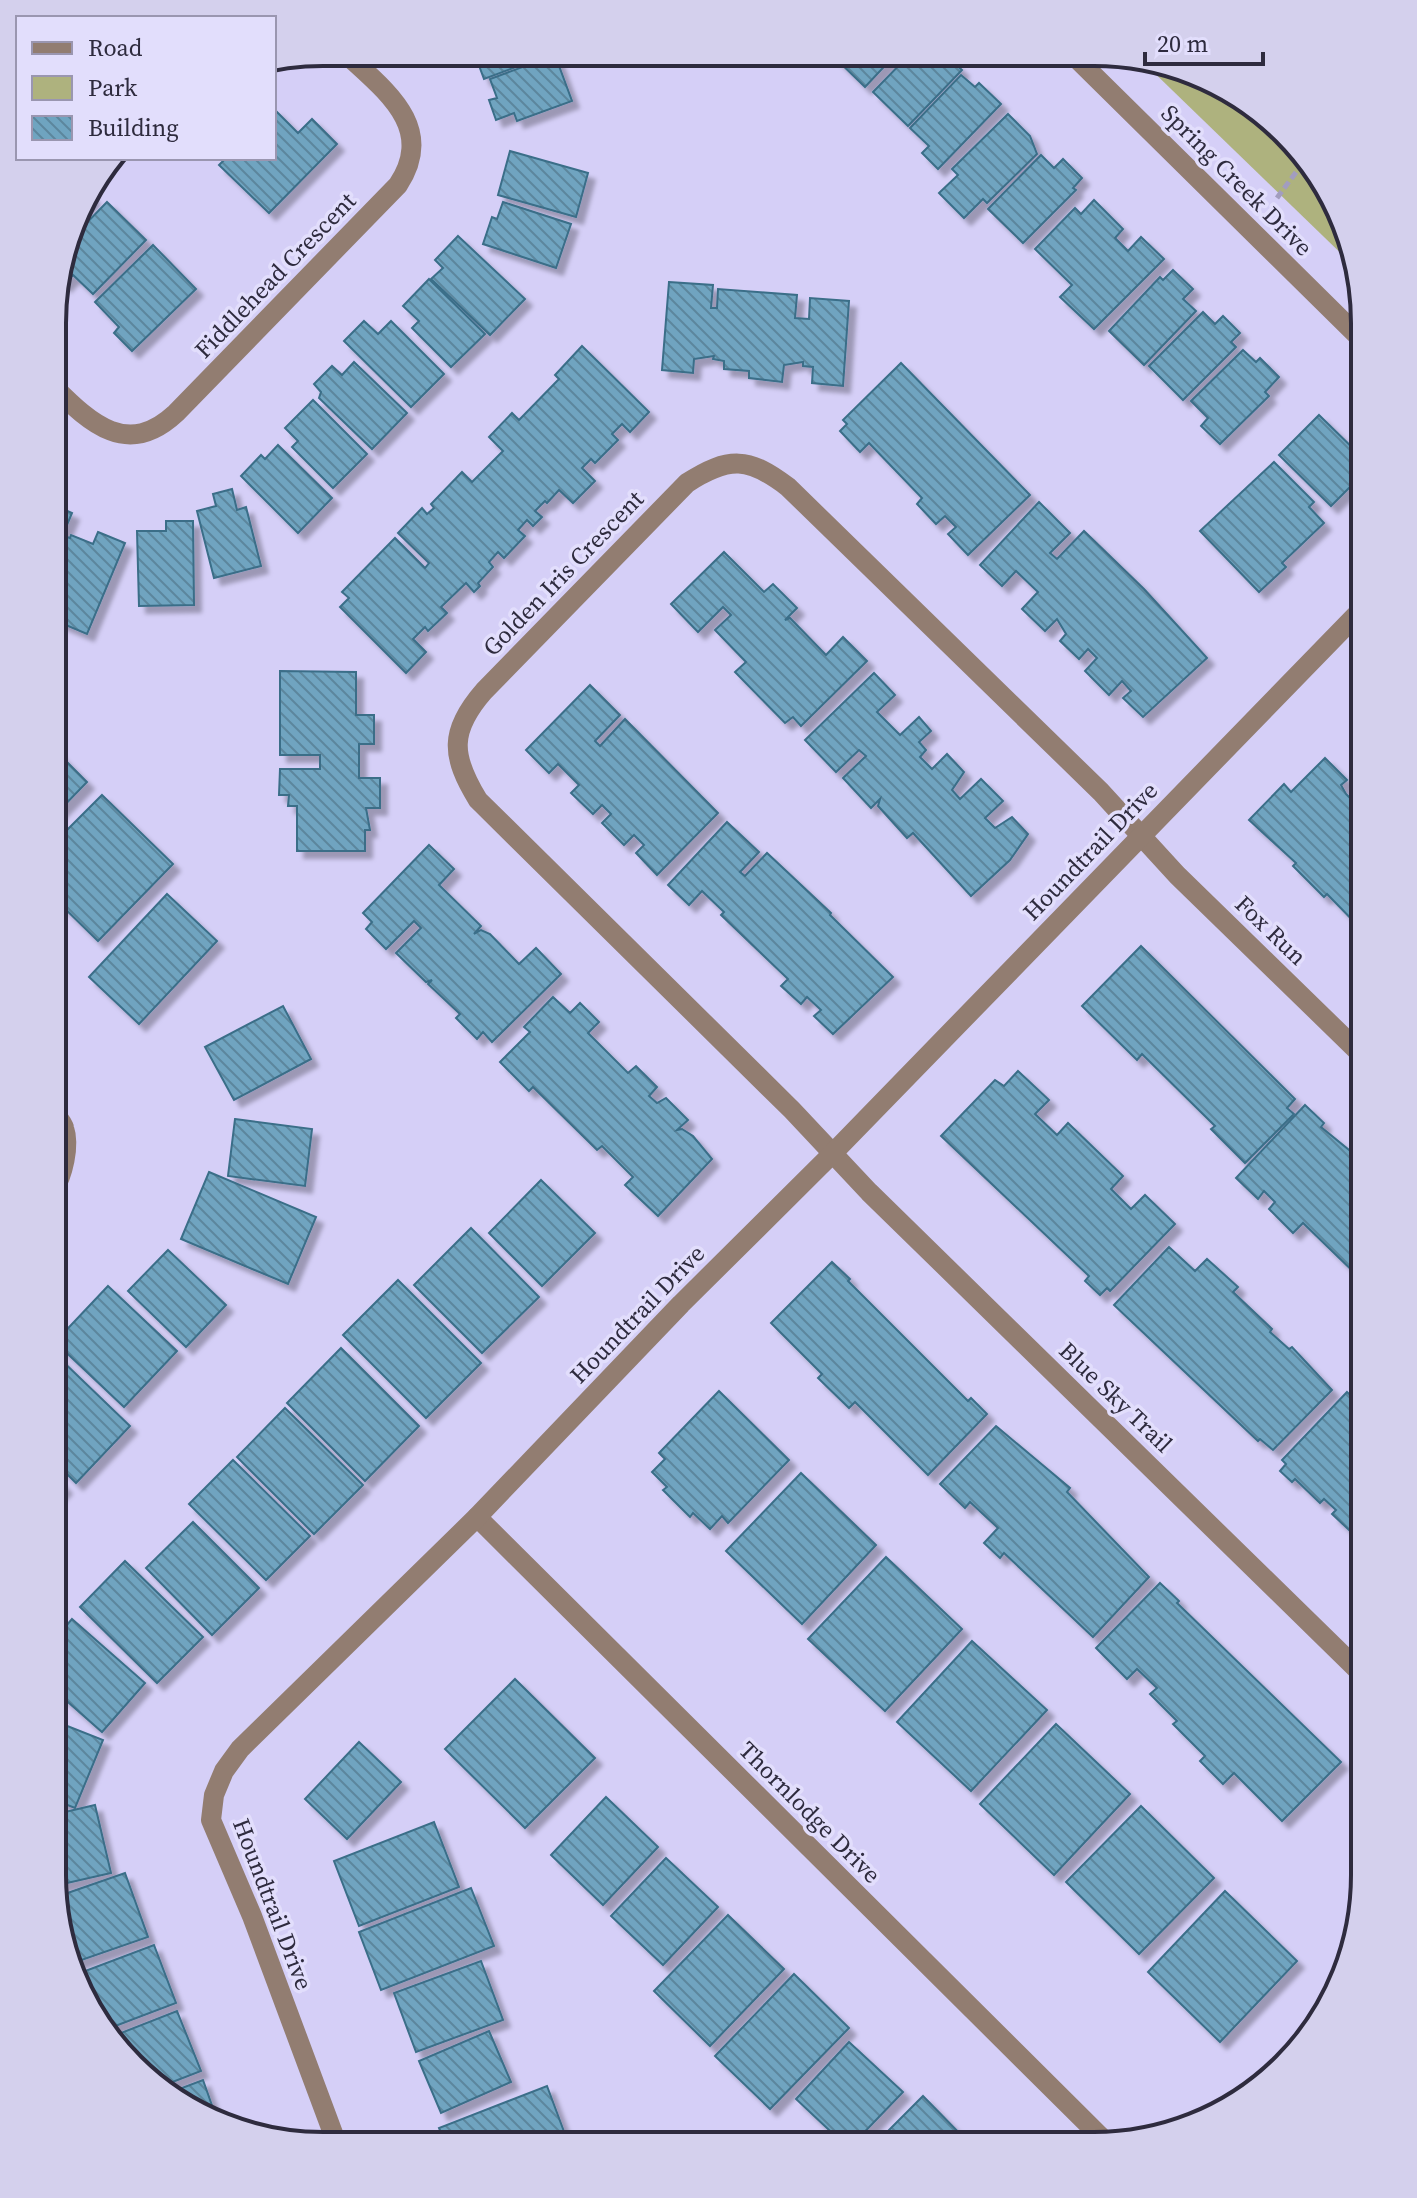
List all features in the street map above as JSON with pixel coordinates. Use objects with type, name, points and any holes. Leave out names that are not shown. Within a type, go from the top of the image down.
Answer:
[{"type":"street","name":"Fiddlehead Crescent","points":[[66,398],[90,421],[104,429],[129,434],[159,426],[176,413],[398,185],[411,154],[408,124],[391,97],[359,66]]},
{"type":"street","name":"Spring Creek Drive","points":[[1084,66],[1351,329]]},
{"type":"street","name":"Golden Iris Crescent","points":[[833,1153],[478,800],[458,760],[456,741],[471,705],[687,483],[712,467],[743,463],[765,470],[788,487],[1101,792],[1143,837]]},
{"type":"street","name":"Houndtrail Drive","points":[[333,2132],[252,1916],[211,1820],[214,1795],[224,1771],[240,1749],[477,1517],[681,1304],[833,1153],[1099,878],[1143,837],[1351,621]]},
{"type":"street","name":"Fox Run","points":[[1143,837],[1177,875],[1351,1044]]},
{"type":"street","name":"Blue Sky Trail","points":[[833,1153],[869,1192],[1350,1662]]},
{"type":"street","name":"Thornlodge Drive","points":[[477,1517],[1096,2132]]},
{"type":"path","points":[[1277,198],[1299,168]]},
{"type":"green space","points":[[1155,74],[1222,100],[1276,141],[1317,195],[1341,253]]},
{"type":"building","points":[[479,66],[518,66],[484,79]]},
{"type":"building","points":[[525,66],[559,66],[572,101],[517,121],[514,113],[496,120],[489,100],[497,98],[490,79]]},
{"type":"building","points":[[843,66],[885,66],[865,87]]},
{"type":"building","points":[[898,66],[958,66],[962,70],[908,126],[873,92]]},
{"type":"building","points":[[961,75],[975,87],[979,83],[1001,104],[938,169],[922,153],[929,146],[910,128]]},
{"type":"building","points":[[276,111],[298,133],[312,119],[337,144],[269,213],[219,165],[224,160],[276,160]]},
{"type":"building","points":[[1008,114],[1030,136],[1037,154],[987,203],[983,199],[964,218],[939,193],[958,175],[952,169]]},
{"type":"building","points":[[510,151],[588,173],[576,217],[498,195]]},
{"type":"building","points":[[1041,155],[1054,168],[1063,159],[1082,178],[1073,188],[1076,190],[1023,243],[988,209]]},
{"type":"building","points":[[1094,200],[1123,229],[1115,238],[1128,251],[1141,237],[1164,259],[1094,329],[1060,297],[1072,285],[1035,249],[1075,208],[1081,214]]},
{"type":"building","points":[[107,202],[146,240],[93,294],[73,275],[70,278],[87,222]]},
{"type":"building","points":[[503,202],[571,224],[556,268],[483,244],[492,217],[497,219]]},
{"type":"building","points":[[458,236],[525,299],[490,335],[431,279],[443,268],[435,260]]},
{"type":"building","points":[[153,245],[196,289],[132,351],[114,333],[119,327],[95,302]]},
{"type":"building","points":[[1173,270],[1193,289],[1183,299],[1196,311],[1144,365],[1109,331],[1160,277],[1163,280]]},
{"type":"building","points":[[429,279],[485,334],[451,367],[412,328],[419,321],[403,306]]},
{"type":"building","points":[[669,282],[713,285],[711,308],[717,308],[718,289],[797,295],[795,318],[809,319],[810,298],[849,301],[843,386],[812,383],[813,367],[803,366],[803,362],[784,365],[782,382],[749,378],[749,371],[724,369],[724,361],[713,359],[714,356],[694,359],[693,373],[662,370]]},
{"type":"building","points":[[1203,312],[1215,324],[1223,316],[1240,333],[1231,342],[1236,347],[1183,400],[1149,366]]},
{"type":"building","points":[[364,321],[378,334],[391,321],[444,374],[411,407],[344,341]]},
{"type":"building","points":[[582,346],[649,412],[630,432],[622,424],[612,434],[618,440],[595,463],[591,459],[582,468],[595,481],[573,503],[559,490],[547,503],[545,501],[535,511],[542,517],[533,526],[527,520],[518,530],[525,536],[504,558],[498,552],[489,562],[493,567],[478,583],[480,586],[474,592],[466,583],[441,607],[447,613],[428,631],[425,627],[413,639],[426,652],[406,673],[340,607],[349,598],[342,592],[395,538],[425,568],[429,563],[398,533],[422,508],[427,514],[434,508],[431,504],[462,472],[472,482],[503,451],[489,437],[512,413],[519,420],[559,379],[555,375]]},
{"type":"building","points":[[1243,350],[1256,362],[1260,358],[1279,377],[1265,392],[1269,396],[1220,444],[1201,426],[1208,418],[1191,401]]},
{"type":"building","points":[[354,362],[407,413],[372,449],[319,398],[321,392],[314,384],[332,366],[342,375]]},
{"type":"building","points":[[901,363],[1030,495],[968,555],[948,534],[956,527],[945,516],[936,524],[917,504],[922,498],[869,443],[860,452],[840,431],[847,424],[843,420]]},
{"type":"building","points":[[313,400],[367,454],[333,488],[292,447],[298,441],[285,428]]},
{"type":"building","points":[[1319,415],[1351,446],[1351,486],[1331,506],[1279,455]]},
{"type":"building","points":[[278,445],[332,498],[298,533],[241,476],[261,455],[265,459]]},
{"type":"building","points":[[1274,462],[1314,502],[1309,507],[1324,523],[1282,563],[1286,567],[1259,592],[1200,531]]},
{"type":"building","points":[[232,489],[237,510],[246,507],[261,566],[214,578],[197,511],[216,506],[213,494]]},
{"type":"building","points":[[1039,502],[1070,533],[1050,553],[1057,559],[1084,531],[1144,589],[1207,658],[1143,717],[1123,698],[1131,691],[1122,681],[1109,695],[1085,671],[1097,658],[1088,649],[1079,659],[1060,641],[1066,634],[1057,619],[1045,631],[1022,609],[1038,592],[1016,571],[1002,586],[980,565]]},
{"type":"building","points":[[66,510],[72,513],[66,527]]},
{"type":"building","points":[[166,521],[193,521],[194,605],[139,606],[137,531],[166,531]]},
{"type":"building","points":[[98,532],[125,543],[87,634],[66,625],[66,537],[70,538],[71,535],[93,544]]},
{"type":"building","points":[[724,552],[764,592],[773,584],[797,608],[785,620],[790,618],[826,655],[843,637],[867,661],[801,726],[793,717],[785,723],[735,672],[746,662],[715,630],[731,615],[723,607],[698,632],[671,604]]},
{"type":"building","points":[[280,671],[356,672],[356,715],[374,715],[374,744],[359,744],[359,778],[380,778],[380,808],[366,808],[370,830],[365,830],[365,851],[297,851],[297,806],[288,806],[289,795],[279,795],[280,769],[320,769],[320,755],[280,755]]},
{"type":"building","points":[[874,673],[895,695],[877,712],[900,735],[919,717],[931,731],[919,742],[926,750],[920,757],[932,769],[947,754],[964,772],[952,790],[960,799],[981,779],[1003,801],[985,818],[995,828],[1012,817],[1028,834],[1010,860],[971,896],[913,833],[907,838],[878,806],[880,799],[871,808],[843,778],[866,756],[859,750],[836,772],[805,740]]},
{"type":"building","points":[[590,685],[620,715],[595,741],[600,746],[625,719],[718,813],[657,875],[636,853],[644,845],[634,835],[624,845],[602,823],[611,814],[602,805],[593,814],[571,793],[579,785],[558,764],[549,773],[526,750]]},
{"type":"building","points":[[1325,758],[1347,780],[1341,785],[1351,799],[1351,918],[1327,894],[1324,897],[1293,866],[1296,863],[1249,820],[1284,784],[1291,792]]},
{"type":"building","points":[[66,761],[87,782],[66,804]]},
{"type":"building","points":[[102,795],[173,864],[98,941],[66,910],[66,831]]},
{"type":"building","points":[[727,822],[759,852],[740,872],[745,876],[767,853],[893,977],[833,1034],[814,1016],[821,1010],[807,997],[801,1004],[781,986],[788,979],[721,915],[724,912],[702,891],[689,905],[668,885]]},
{"type":"building","points":[[429,845],[454,869],[439,885],[481,926],[474,934],[481,930],[490,934],[519,964],[536,948],[561,974],[492,1042],[483,1032],[477,1039],[456,1018],[460,1014],[428,984],[432,980],[426,982],[396,953],[421,928],[414,921],[386,949],[366,929],[372,922],[363,913]]},
{"type":"building","points":[[167,894],[217,941],[139,1024],[89,977]]},
{"type":"building","points":[[1141,946],[1295,1099],[1287,1108],[1294,1114],[1245,1163],[1211,1129],[1215,1126],[1142,1054],[1137,1060],[1082,1006]]},
{"type":"building","points":[[553,997],[570,1013],[580,1003],[599,1022],[588,1033],[628,1073],[636,1066],[657,1087],[649,1096],[657,1103],[666,1098],[688,1120],[677,1130],[682,1129],[693,1136],[712,1159],[658,1216],[625,1185],[633,1177],[602,1146],[597,1150],[533,1087],[529,1091],[500,1062],[530,1032],[524,1027]]},
{"type":"building","points":[[283,1006],[311,1059],[234,1100],[205,1047]]},
{"type":"building","points":[[1018,1071],[1049,1100],[1035,1114],[1057,1135],[1068,1123],[1123,1176],[1111,1189],[1131,1209],[1145,1195],[1175,1224],[1110,1291],[1107,1288],[1100,1295],[1085,1281],[1089,1276],[941,1136],[995,1080],[1004,1086]]},
{"type":"building","points":[[1305,1105],[1324,1123],[1321,1127],[1350,1151],[1350,1269],[1303,1223],[1293,1233],[1269,1209],[1275,1202],[1264,1191],[1258,1199],[1236,1178]]},
{"type":"building","points":[[235,1119],[312,1129],[305,1186],[228,1176]]},
{"type":"building","points":[[209,1172],[316,1217],[288,1284],[181,1239]]},
{"type":"building","points":[[541,1180],[595,1233],[542,1286],[489,1233]]},
{"type":"building","points":[[471,1228],[539,1297],[482,1353],[414,1285]]},
{"type":"building","points":[[1169,1247],[1195,1271],[1207,1259],[1238,1287],[1233,1292],[1272,1329],[1270,1332],[1289,1349],[1292,1347],[1332,1390],[1273,1450],[1260,1439],[1258,1441],[1114,1305]]},
{"type":"building","points":[[168,1250],[226,1305],[186,1347],[128,1291]]},
{"type":"building","points":[[832,1262],[968,1401],[971,1398],[987,1414],[928,1475],[855,1402],[849,1408],[818,1378],[822,1374],[771,1323]]},
{"type":"building","points":[[398,1280],[481,1363],[426,1418],[343,1335]]},
{"type":"building","points":[[108,1286],[177,1351],[124,1407],[66,1352],[66,1330]]},
{"type":"building","points":[[341,1348],[419,1426],[365,1481],[287,1403]]},
{"type":"building","points":[[66,1364],[130,1426],[76,1483],[66,1473]]},
{"type":"building","points":[[719,1391],[789,1460],[728,1523],[722,1516],[710,1529],[693,1513],[690,1517],[663,1490],[667,1487],[652,1472],[665,1459],[659,1453]]},
{"type":"building","points":[[1347,1392],[1350,1395],[1350,1531],[1332,1514],[1336,1510],[1324,1499],[1320,1503],[1295,1479],[1292,1482],[1280,1471],[1286,1464],[1282,1460]]},
{"type":"building","points":[[285,1408],[363,1485],[314,1534],[237,1457]]},
{"type":"building","points":[[996,1426],[1070,1488],[1067,1492],[1149,1577],[1093,1637],[1004,1553],[1000,1558],[984,1543],[998,1528],[970,1502],[965,1508],[940,1484]]},
{"type":"building","points":[[233,1460],[310,1536],[266,1580],[189,1504]]},
{"type":"building","points":[[801,1473],[876,1545],[802,1624],[726,1551]]},
{"type":"building","points":[[193,1522],[259,1588],[212,1635],[146,1568]]},
{"type":"building","points":[[886,1557],[962,1629],[885,1711],[808,1639]]},
{"type":"building","points":[[125,1561],[203,1637],[157,1683],[80,1607]]},
{"type":"building","points":[[1160,1583],[1341,1762],[1282,1821],[1234,1773],[1223,1784],[1200,1761],[1205,1756],[1173,1724],[1177,1721],[1150,1694],[1157,1688],[1137,1669],[1127,1679],[1096,1648]]},
{"type":"building","points":[[72,1619],[145,1683],[102,1732],[66,1700],[66,1626]]},
{"type":"building","points":[[972,1641],[1047,1710],[971,1791],[897,1722]]},
{"type":"building","points":[[515,1679],[595,1758],[525,1828],[445,1749]]},
{"type":"building","points":[[1056,1724],[1130,1794],[1054,1875],[980,1804]]},
{"type":"building","points":[[66,1725],[103,1740],[75,1808],[66,1804]]},
{"type":"building","points":[[359,1742],[401,1782],[347,1839],[305,1799]]},
{"type":"building","points":[[606,1797],[658,1847],[603,1905],[551,1855]]},
{"type":"building","points":[[95,1805],[111,1873],[66,1883],[66,1812]]},
{"type":"building","points":[[1141,1806],[1214,1878],[1139,1954],[1066,1882]]},
{"type":"building","points":[[434,1822],[459,1887],[359,1926],[334,1861]]},
{"type":"building","points":[[666,1858],[718,1907],[663,1965],[611,1916]]},
{"type":"building","points":[[125,1873],[148,1937],[81,1960],[71,1925],[67,1893]]},
{"type":"building","points":[[471,1888],[494,1946],[381,1990],[359,1932]]},
{"type":"building","points":[[1225,1891],[1297,1961],[1220,2042],[1148,1972]]},
{"type":"building","points":[[728,1915],[784,1969],[710,2046],[654,1991]]},
{"type":"building","points":[[154,1945],[176,2003],[115,2026],[100,2004],[85,1971]]},
{"type":"building","points":[[481,1961],[503,2020],[416,2052],[394,1993]]},
{"type":"building","points":[[794,1974],[849,2028],[770,2109],[715,2056]]},
{"type":"building","points":[[177,2011],[201,2071],[172,2082],[141,2057],[121,2033]]},
{"type":"building","points":[[489,2031],[511,2082],[441,2113],[419,2061]]},
{"type":"building","points":[[849,2042],[903,2092],[865,2132],[831,2132],[796,2099]]},
{"type":"building","points":[[203,2080],[212,2106],[194,2098],[181,2089]]},
{"type":"building","points":[[547,2086],[564,2132],[441,2132],[439,2128]]},
{"type":"building","points":[[923,2096],[958,2132],[887,2132]]}]
